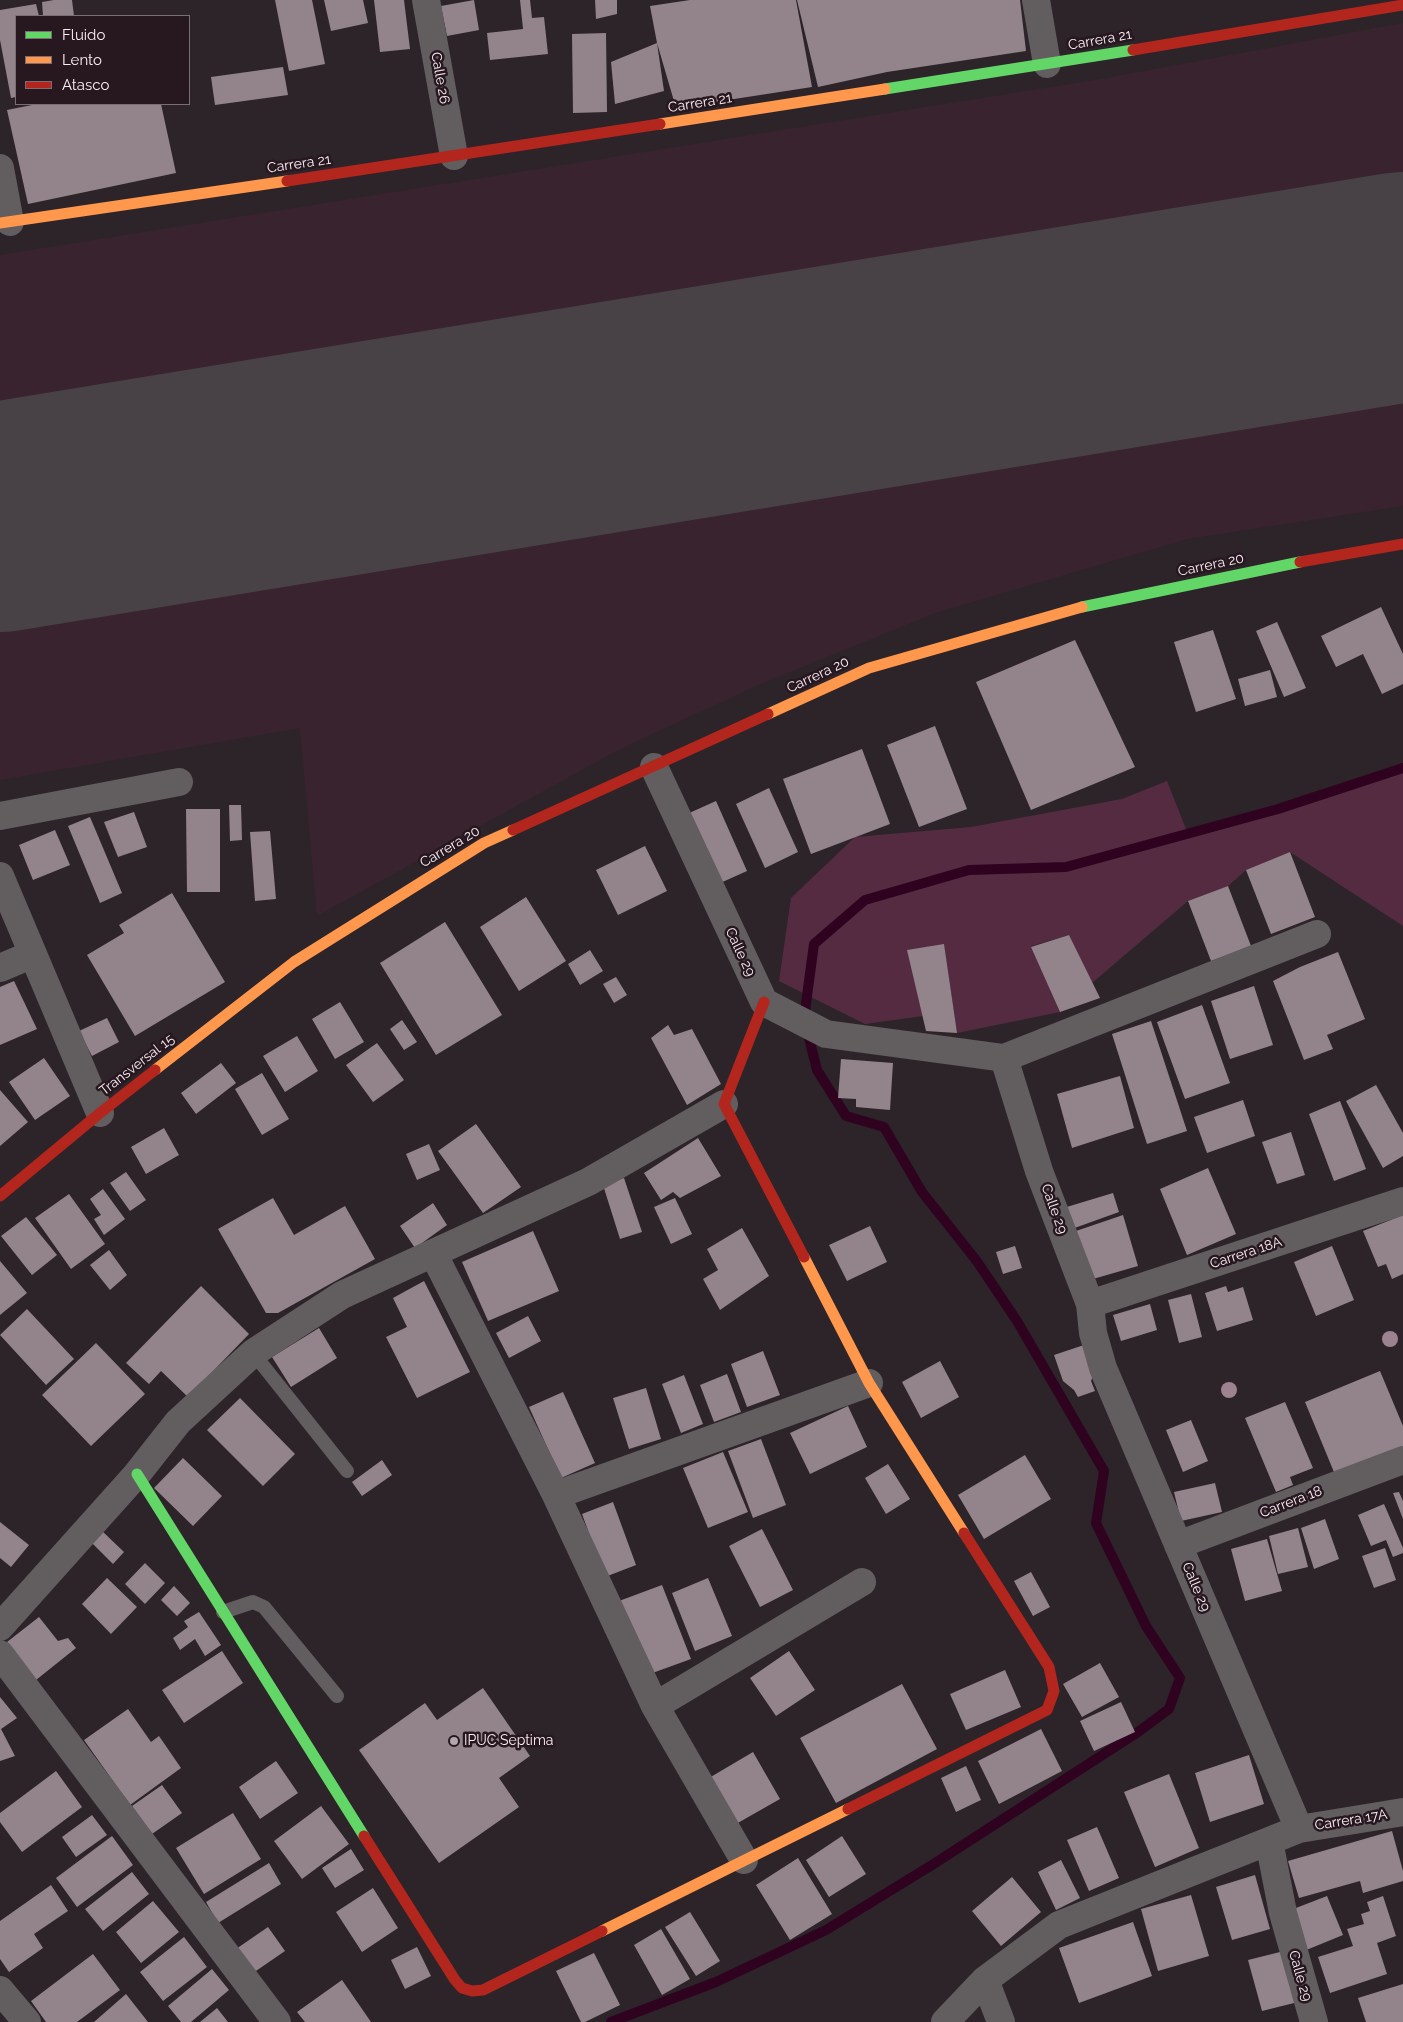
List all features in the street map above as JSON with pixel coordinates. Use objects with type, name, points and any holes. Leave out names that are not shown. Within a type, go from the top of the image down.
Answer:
[{"type":"street","name":"Calle 26","points":[[426,0],[454,156]]},
{"type":"street","points":[[1036,0],[1047,64]]},
{"type":"street","name":"Carrera 21","points":[[5,223],[1047,64],[1403,4]]},
{"type":"street","points":[[0,168],[5,223]]},
{"type":"street","name":"Carrera 20","points":[[294,962],[484,843],[654,768],[869,668],[1070,610],[1285,565],[1403,544]]},
{"type":"street","name":"Calle 29","points":[[654,768],[764,1002]]},
{"type":"street","points":[[0,816],[179,782]]},
{"type":"street","points":[[0,876],[100,1113]]},
{"type":"street","points":[[0,1627],[137,1474],[178,1422],[253,1353],[342,1295],[588,1182],[724,1104],[764,1002],[826,1034],[1004,1058],[1317,934]]},
{"type":"street","points":[[0,968],[33,954]]},
{"type":"street","name":"Transversal 15","points":[[0,1196],[100,1113],[294,962]]},
{"type":"street","name":"Calle 29","points":[[1004,1058],[1040,1170],[1090,1304],[1093,1333],[1103,1368],[1299,1829]]},
{"type":"street","points":[[137,1474],[462,1988],[472,1991],[483,1990],[1047,1710],[1054,1691],[1048,1666],[870,1382],[724,1104]]},
{"type":"street","name":"Carrera 18A","points":[[1090,1304],[1403,1201]]},
{"type":"street","points":[[433,1253],[556,1495],[655,1706],[744,1860]]},
{"type":"street","points":[[556,1495],[870,1382]]},
{"type":"street","name":"Carrera 18","points":[[1178,1545],[1403,1460]]},
{"type":"street","points":[[655,1706],[862,1582]]},
{"type":"street","points":[[0,1654],[277,2022]]},
{"type":"street","name":"Carrera 17A","points":[[945,2022],[985,1980],[1059,1925],[1299,1829],[1403,1812]]},
{"type":"street","name":"Calle 29","points":[[1269,1841],[1283,1913],[1314,2022]]},
{"type":"street","points":[[985,1980],[1001,2022]]},
{"type":"street","points":[[0,1990],[27,2022]]},
{"type":"lane","points":[[253,1353],[347,1471]]},
{"type":"lane","points":[[223,1612],[253,1602],[264,1607],[337,1696]]},
{"type":"shaded area","points":[[1403,23],[1403,506],[1187,539],[935,613],[758,685],[620,749],[317,916],[300,728],[0,780],[0,255],[1101,79]]},
{"type":"shaded area","points":[[1403,771],[1403,926],[1290,852],[1246,870],[1228,886],[1188,901],[1092,983],[1069,935],[1031,946],[1060,1012],[957,1033],[944,945],[923,1016],[865,1024],[779,981],[791,898],[855,837],[971,827],[1122,799],[1167,781],[1188,834]]},
{"type":"building","points":[[72,0],[74,15],[43,15],[42,2]]},
{"type":"building","points":[[275,0],[312,0],[325,64],[289,71]]},
{"type":"building","points":[[324,0],[363,0],[368,23],[331,31]]},
{"type":"building","points":[[374,0],[404,0],[410,49],[380,52]]},
{"type":"building","points":[[474,0],[479,30],[447,36],[441,6]]},
{"type":"building","points":[[520,0],[530,0],[532,18],[544,17],[548,54],[490,60],[487,33],[523,29]]},
{"type":"building","points":[[595,0],[617,0],[617,14],[596,19]]},
{"type":"building","points":[[690,0],[796,0],[812,87],[676,108],[657,43],[650,6]]},
{"type":"building","points":[[797,0],[1020,0],[1026,51],[887,72],[818,87]]},
{"type":"building","points":[[36,4],[39,15],[15,15],[15,97],[11,98],[0,40],[0,10]]},
{"type":"building","points":[[606,33],[607,112],[573,113],[572,34]]},
{"type":"building","points":[[657,43],[664,91],[615,104],[611,62]]},
{"type":"building","points":[[283,67],[288,95],[215,105],[211,77]]},
{"type":"building","points":[[32,105],[161,105],[176,173],[28,204],[7,110]]},
{"type":"building","points":[[1381,607],[1403,654],[1403,684],[1382,694],[1363,654],[1336,667],[1321,636]]},
{"type":"building","points":[[1277,622],[1306,688],[1284,697],[1256,631]]},
{"type":"building","points":[[1213,630],[1236,699],[1196,712],[1174,642]]},
{"type":"building","points":[[1075,640],[1135,767],[1031,810],[976,682]]},
{"type":"building","points":[[1270,670],[1277,697],[1245,706],[1238,679]]},
{"type":"building","points":[[935,726],[967,809],[919,827],[887,745]]},
{"type":"building","points":[[862,749],[890,824],[811,854],[783,779]]},
{"type":"building","points":[[769,788],[798,852],[765,868],[736,804]]},
{"type":"building","points":[[716,801],[747,871],[718,884],[687,814]]},
{"type":"building","points":[[229,805],[241,805],[242,840],[230,841]]},
{"type":"building","points":[[186,809],[220,809],[220,892],[187,892]]},
{"type":"building","points":[[134,812],[147,847],[118,857],[104,822]]},
{"type":"building","points":[[90,817],[122,893],[100,903],[68,826]]},
{"type":"building","points":[[55,830],[70,865],[33,880],[19,845]]},
{"type":"building","points":[[270,831],[276,899],[255,901],[250,832]]},
{"type":"building","points":[[645,846],[667,891],[618,915],[596,870]]},
{"type":"building","points":[[1290,852],[1315,917],[1271,934],[1246,870]]},
{"type":"building","points":[[1228,886],[1251,946],[1211,961],[1188,901]]},
{"type":"building","points":[[172,893],[225,982],[135,1036],[87,955],[124,933],[119,925]]},
{"type":"building","points":[[526,897],[566,961],[519,991],[480,927]]},
{"type":"building","points":[[445,922],[502,1015],[436,1055],[380,963]]},
{"type":"building","points":[[1069,935],[1100,998],[1060,1012],[1031,947]]},
{"type":"building","points":[[944,944],[957,1033],[926,1031],[907,950]]},
{"type":"building","points":[[590,950],[603,971],[580,985],[568,964]]},
{"type":"building","points":[[1338,952],[1365,1019],[1327,1035],[1333,1049],[1304,1060],[1273,981],[1300,967]]},
{"type":"building","points":[[616,977],[627,995],[614,1003],[603,984]]},
{"type":"building","points":[[14,981],[37,1029],[0,1045],[0,987]]},
{"type":"building","points":[[1254,986],[1273,1045],[1230,1059],[1211,1001]]},
{"type":"building","points":[[340,1002],[364,1042],[335,1059],[312,1019]]},
{"type":"building","points":[[1202,1005],[1230,1083],[1185,1099],[1157,1022]]},
{"type":"building","points":[[107,1018],[119,1042],[92,1056],[79,1031]]},
{"type":"building","points":[[402,1020],[417,1042],[404,1050],[390,1029]]},
{"type":"building","points":[[1151,1021],[1187,1131],[1147,1144],[1112,1034]]},
{"type":"building","points":[[668,1025],[674,1035],[692,1029],[721,1084],[687,1105],[651,1038]]},
{"type":"building","points":[[297,1036],[318,1071],[285,1092],[263,1056]]},
{"type":"building","points":[[377,1043],[404,1080],[373,1102],[346,1065]]},
{"type":"building","points":[[44,1058],[70,1096],[35,1120],[9,1082]]},
{"type":"building","points":[[841,1059],[893,1063],[890,1110],[856,1107],[856,1099],[838,1098]]},
{"type":"building","points":[[221,1063],[236,1083],[196,1114],[181,1093]]},
{"type":"building","points":[[262,1073],[289,1119],[262,1135],[235,1089]]},
{"type":"building","points":[[1120,1076],[1134,1128],[1072,1148],[1057,1094]]},
{"type":"building","points":[[1376,1085],[1403,1133],[1403,1156],[1383,1168],[1346,1101]]},
{"type":"building","points":[[0,1090],[28,1122],[0,1146]]},
{"type":"building","points":[[1243,1100],[1255,1136],[1207,1153],[1194,1117]]},
{"type":"building","points":[[1340,1101],[1366,1169],[1334,1181],[1309,1114]]},
{"type":"building","points":[[476,1124],[521,1187],[483,1213],[438,1151]]},
{"type":"building","points":[[164,1128],[179,1155],[146,1174],[131,1147]]},
{"type":"building","points":[[1291,1132],[1305,1175],[1277,1184],[1262,1142]]},
{"type":"building","points":[[698,1138],[721,1176],[680,1198],[673,1192],[661,1200],[644,1173]]},
{"type":"building","points":[[429,1144],[440,1170],[417,1180],[406,1154]]},
{"type":"building","points":[[1208,1168],[1236,1234],[1187,1255],[1160,1189]]},
{"type":"building","points":[[126,1172],[146,1200],[130,1211],[110,1183]]},
{"type":"building","points":[[624,1178],[642,1232],[620,1239],[603,1185]]},
{"type":"building","points":[[103,1189],[125,1219],[104,1235],[94,1219],[101,1215],[90,1199]]},
{"type":"building","points":[[1113,1193],[1119,1212],[1069,1230],[1060,1209]]},
{"type":"building","points":[[69,1194],[105,1244],[71,1269],[35,1218]]},
{"type":"building","points":[[273,1198],[294,1235],[345,1206],[375,1259],[278,1313],[266,1313],[218,1229]]},
{"type":"building","points":[[675,1198],[692,1234],[671,1244],[654,1207]]},
{"type":"building","points":[[433,1203],[447,1225],[415,1248],[400,1226]]},
{"type":"building","points":[[1123,1215],[1138,1266],[1093,1279],[1076,1231]]},
{"type":"building","points":[[1403,1215],[1403,1274],[1392,1279],[1386,1264],[1378,1267],[1363,1231]]},
{"type":"building","points":[[26,1217],[57,1255],[32,1275],[1,1236]]},
{"type":"building","points":[[870,1226],[887,1262],[847,1281],[829,1245]]},
{"type":"building","points":[[742,1228],[769,1276],[720,1310],[703,1279],[718,1270],[707,1249]]},
{"type":"building","points":[[533,1231],[559,1291],[488,1321],[462,1262]]},
{"type":"building","points":[[1015,1246],[1022,1268],[1003,1274],[996,1252]]},
{"type":"building","points":[[1332,1246],[1354,1300],[1316,1316],[1294,1262]]},
{"type":"building","points":[[109,1250],[127,1275],[110,1290],[90,1265]]},
{"type":"building","points":[[0,1261],[27,1293],[0,1315]]},
{"type":"building","points":[[424,1281],[470,1372],[417,1398],[386,1337],[407,1327],[393,1298]]},
{"type":"building","points":[[201,1286],[249,1334],[188,1397],[161,1371],[149,1384],[126,1363]]},
{"type":"building","points":[[1226,1286],[1228,1292],[1243,1287],[1253,1320],[1217,1331],[1205,1293]]},
{"type":"building","points":[[1191,1294],[1202,1337],[1179,1343],[1168,1300]]},
{"type":"building","points":[[1150,1304],[1157,1330],[1121,1341],[1113,1315]]},
{"type":"building","points":[[27,1309],[74,1359],[46,1385],[0,1335]]},
{"type":"building","points":[[528,1316],[541,1341],[509,1358],[496,1333]]},
{"type":"building","points":[[319,1328],[337,1358],[291,1387],[272,1357]]},
{"type":"building","points":[[96,1343],[145,1394],[91,1446],[42,1395]]},
{"type":"building","points":[[1084,1345],[1094,1374],[1091,1381],[1095,1391],[1078,1397],[1074,1390],[1063,1381],[1054,1355]]},
{"type":"building","points":[[763,1351],[780,1395],[747,1407],[731,1364]]},
{"type":"building","points":[[940,1361],[959,1397],[921,1418],[902,1382]]},
{"type":"building","points":[[1380,1371],[1403,1426],[1403,1450],[1336,1477],[1305,1402]]},
{"type":"building","points":[[727,1374],[741,1412],[714,1422],[700,1385]]},
{"type":"building","points":[[684,1375],[703,1424],[681,1433],[662,1384]]},
{"type":"building","points":[[646,1388],[661,1439],[629,1449],[613,1398]]},
{"type":"building","points":[[563,1392],[595,1463],[561,1478],[529,1407]]},
{"type":"building","points":[[240,1398],[295,1454],[263,1486],[207,1430]]},
{"type":"building","points":[[1285,1402],[1313,1468],[1290,1477],[1293,1485],[1276,1492],[1245,1418]]},
{"type":"building","points":[[848,1406],[867,1447],[810,1474],[790,1433]]},
{"type":"building","points":[[1191,1420],[1208,1461],[1183,1472],[1166,1430]]},
{"type":"building","points":[[761,1439],[786,1505],[753,1518],[728,1451]]},
{"type":"building","points":[[723,1452],[748,1512],[708,1528],[683,1468]]},
{"type":"building","points":[[1025,1455],[1051,1499],[984,1539],[958,1495]]},
{"type":"building","points":[[183,1458],[222,1496],[193,1526],[154,1488]]},
{"type":"building","points":[[382,1460],[392,1475],[362,1496],[352,1482]]},
{"type":"building","points":[[888,1464],[910,1499],[886,1514],[865,1478]]},
{"type":"building","points":[[1215,1483],[1222,1512],[1181,1521],[1174,1492]]},
{"type":"building","points":[[1399,1492],[1403,1501],[1403,1519],[1393,1493]]},
{"type":"building","points":[[613,1502],[636,1565],[605,1577],[582,1514]]},
{"type":"building","points":[[1384,1504],[1403,1548],[1403,1553],[1393,1557],[1386,1540],[1371,1546],[1358,1515]]},
{"type":"building","points":[[1325,1519],[1339,1559],[1314,1569],[1301,1528]]},
{"type":"building","points":[[0,1522],[29,1545],[11,1567],[0,1558]]},
{"type":"building","points":[[1298,1528],[1308,1567],[1278,1574],[1269,1536]]},
{"type":"building","points":[[762,1529],[793,1590],[760,1607],[729,1546]]},
{"type":"building","points":[[101,1530],[124,1552],[113,1564],[90,1541]]},
{"type":"building","points":[[1267,1539],[1282,1591],[1245,1601],[1231,1549]]},
{"type":"building","points":[[1385,1548],[1396,1580],[1374,1588],[1362,1556]]},
{"type":"building","points":[[145,1563],[165,1583],[145,1604],[125,1584]]},
{"type":"building","points":[[1031,1572],[1050,1607],[1033,1616],[1014,1581]]},
{"type":"building","points":[[107,1578],[137,1607],[111,1634],[82,1604]]},
{"type":"building","points":[[708,1578],[732,1636],[695,1651],[672,1593]]},
{"type":"building","points":[[662,1585],[691,1659],[647,1675],[619,1601]]},
{"type":"building","points":[[174,1586],[190,1603],[177,1616],[161,1600]]},
{"type":"building","points":[[199,1612],[221,1645],[205,1656],[195,1639],[180,1650],[173,1638],[188,1627],[184,1621]]},
{"type":"building","points":[[39,1617],[58,1641],[68,1638],[76,1648],[36,1680],[7,1642]]},
{"type":"building","points":[[222,1651],[243,1683],[184,1723],[162,1690]]},
{"type":"building","points":[[789,1651],[815,1690],[776,1716],[750,1678]]},
{"type":"building","points":[[1100,1663],[1119,1697],[1082,1717],[1063,1684]]},
{"type":"building","points":[[1005,1670],[1021,1707],[966,1730],[950,1694]]},
{"type":"building","points":[[902,1684],[937,1749],[836,1803],[800,1738]]},
{"type":"building","points":[[483,1688],[530,1756],[499,1778],[519,1807],[439,1863],[359,1750],[425,1703],[437,1720]]},
{"type":"building","points":[[0,1697],[17,1718],[1,1729],[15,1756],[0,1761]]},
{"type":"building","points":[[1121,1702],[1135,1732],[1094,1751],[1080,1721]]},
{"type":"building","points":[[128,1709],[151,1742],[159,1736],[181,1768],[130,1805],[84,1740]]},
{"type":"building","points":[[1041,1729],[1062,1771],[999,1804],[978,1761]]},
{"type":"building","points":[[753,1752],[780,1799],[736,1824],[709,1778]]},
{"type":"building","points":[[1249,1755],[1264,1804],[1210,1822],[1195,1773]]},
{"type":"building","points":[[276,1761],[298,1793],[260,1819],[239,1787]]},
{"type":"building","points":[[966,1766],[981,1800],[956,1812],[941,1778]]},
{"type":"building","points":[[56,1771],[82,1807],[22,1852],[0,1822],[0,1813]]},
{"type":"building","points":[[1169,1774],[1199,1848],[1155,1867],[1124,1792]]},
{"type":"building","points":[[162,1785],[182,1813],[152,1834],[132,1806]]},
{"type":"building","points":[[321,1806],[349,1844],[302,1879],[274,1841]]},
{"type":"building","points":[[233,1813],[261,1859],[204,1894],[176,1848]]},
{"type":"building","points":[[92,1815],[107,1835],[76,1857],[62,1837]]},
{"type":"building","points":[[1097,1827],[1119,1878],[1089,1891],[1067,1840]]},
{"type":"building","points":[[1392,1831],[1403,1871],[1403,1881],[1363,1893],[1360,1881],[1299,1898],[1288,1861]]},
{"type":"building","points":[[112,1836],[133,1865],[77,1907],[56,1878]]},
{"type":"building","points":[[842,1836],[866,1874],[829,1897],[806,1860]]},
{"type":"building","points":[[351,1849],[364,1870],[335,1888],[322,1868]]},
{"type":"building","points":[[798,1858],[832,1914],[790,1940],[756,1885]]},
{"type":"building","points":[[1061,1860],[1080,1898],[1056,1910],[1038,1872]]},
{"type":"building","points":[[269,1863],[281,1884],[218,1923],[206,1902]]},
{"type":"building","points":[[132,1872],[149,1894],[103,1931],[85,1909]]},
{"type":"building","points":[[1255,1875],[1270,1929],[1232,1940],[1216,1887]]},
{"type":"building","points":[[1012,1877],[1041,1912],[1001,1946],[972,1911]]},
{"type":"building","points":[[51,1885],[68,1911],[34,1934],[43,1948],[9,1972],[0,1959],[0,1921]]},
{"type":"building","points":[[373,1888],[398,1928],[362,1952],[336,1912]]},
{"type":"building","points":[[1191,1895],[1209,1956],[1158,1971],[1141,1909]]},
{"type":"building","points":[[1327,1896],[1343,1935],[1299,1953],[1283,1913]]},
{"type":"building","points":[[1383,1896],[1396,1936],[1377,1943],[1387,1974],[1330,1993],[1318,1957],[1353,1946],[1347,1929],[1364,1924],[1361,1914],[1370,1911],[1367,1902]]},
{"type":"building","points":[[153,1901],[179,1932],[141,1963],[116,1932]]},
{"type":"building","points":[[690,1912],[720,1961],[696,1976],[665,1927]]},
{"type":"building","points":[[1133,1922],[1152,1976],[1079,2003],[1059,1948]]},
{"type":"building","points":[[268,1927],[285,1951],[253,1973],[236,1949]]},
{"type":"building","points":[[661,1929],[690,1979],[662,1995],[634,1945]]},
{"type":"building","points":[[184,1937],[207,1967],[163,2001],[140,1972]]},
{"type":"building","points":[[417,1947],[431,1976],[405,1989],[391,1960]]},
{"type":"building","points":[[1284,1951],[1298,2002],[1262,2011],[1248,1960]]},
{"type":"building","points":[[594,1953],[620,2005],[585,2022],[581,2022],[556,1971]]},
{"type":"building","points":[[93,1954],[120,1990],[77,2022],[46,2022],[31,2001]]},
{"type":"building","points":[[212,1969],[229,1990],[191,2022],[181,2022],[168,2006]]},
{"type":"building","points":[[342,1980],[371,2022],[305,2022],[297,2012]]},
{"type":"building","points":[[1403,1984],[1403,2022],[1366,2022],[1358,1998]]},
{"type":"building","points":[[126,1994],[148,2022],[94,2022]]},
{"type":"building","points":[[217,2008],[228,2022],[200,2022]]},
{"type":"waterway","points":[[611,2022],[716,1982],[826,1930],[932,1865],[1138,1732],[1169,1709],[1180,1678],[1146,1626],[1096,1523],[1104,1471],[1017,1321],[976,1260],[922,1192],[884,1127],[846,1116],[817,1070],[804,1018],[814,944],[865,900],[969,870],[1066,867],[1278,809],[1403,768]]},
{"type":"runway","points":[[0,517],[1403,287]]},
{"type":"traffic: fast","points":[[885,89],[1133,50]]},
{"type":"traffic: fast","points":[[1082,607],[1300,562]]},
{"type":"traffic: fast","points":[[137,1474],[364,1836]]},
{"type":"traffic: slow","points":[[660,124],[885,89]]},
{"type":"traffic: slow","points":[[0,223],[287,181]]},
{"type":"traffic: slow","points":[[768,714],[869,668],[1082,607]]},
{"type":"traffic: slow","points":[[155,1070],[294,962],[484,843],[513,830]]},
{"type":"traffic: slow","points":[[804,1257],[869,1383],[964,1533]]},
{"type":"traffic: slow","points":[[602,1931],[848,1809]]},
{"type":"traffic: jam","points":[[1133,50],[1403,5]]},
{"type":"traffic: jam","points":[[287,181],[660,124]]},
{"type":"traffic: jam","points":[[1300,562],[1403,544]]},
{"type":"traffic: jam","points":[[513,830],[768,714]]},
{"type":"traffic: jam","points":[[764,1002],[724,1104],[804,1257]]},
{"type":"traffic: jam","points":[[0,1196],[155,1070]]},
{"type":"traffic: jam","points":[[848,1809],[1047,1710],[1054,1691],[1049,1667],[964,1533]]},
{"type":"traffic: jam","points":[[364,1836],[455,1980],[462,1988],[472,1991],[483,1990],[602,1931]]},
{"type":"place","name":"IPUC Septima","points":[[454,1741]]}]
